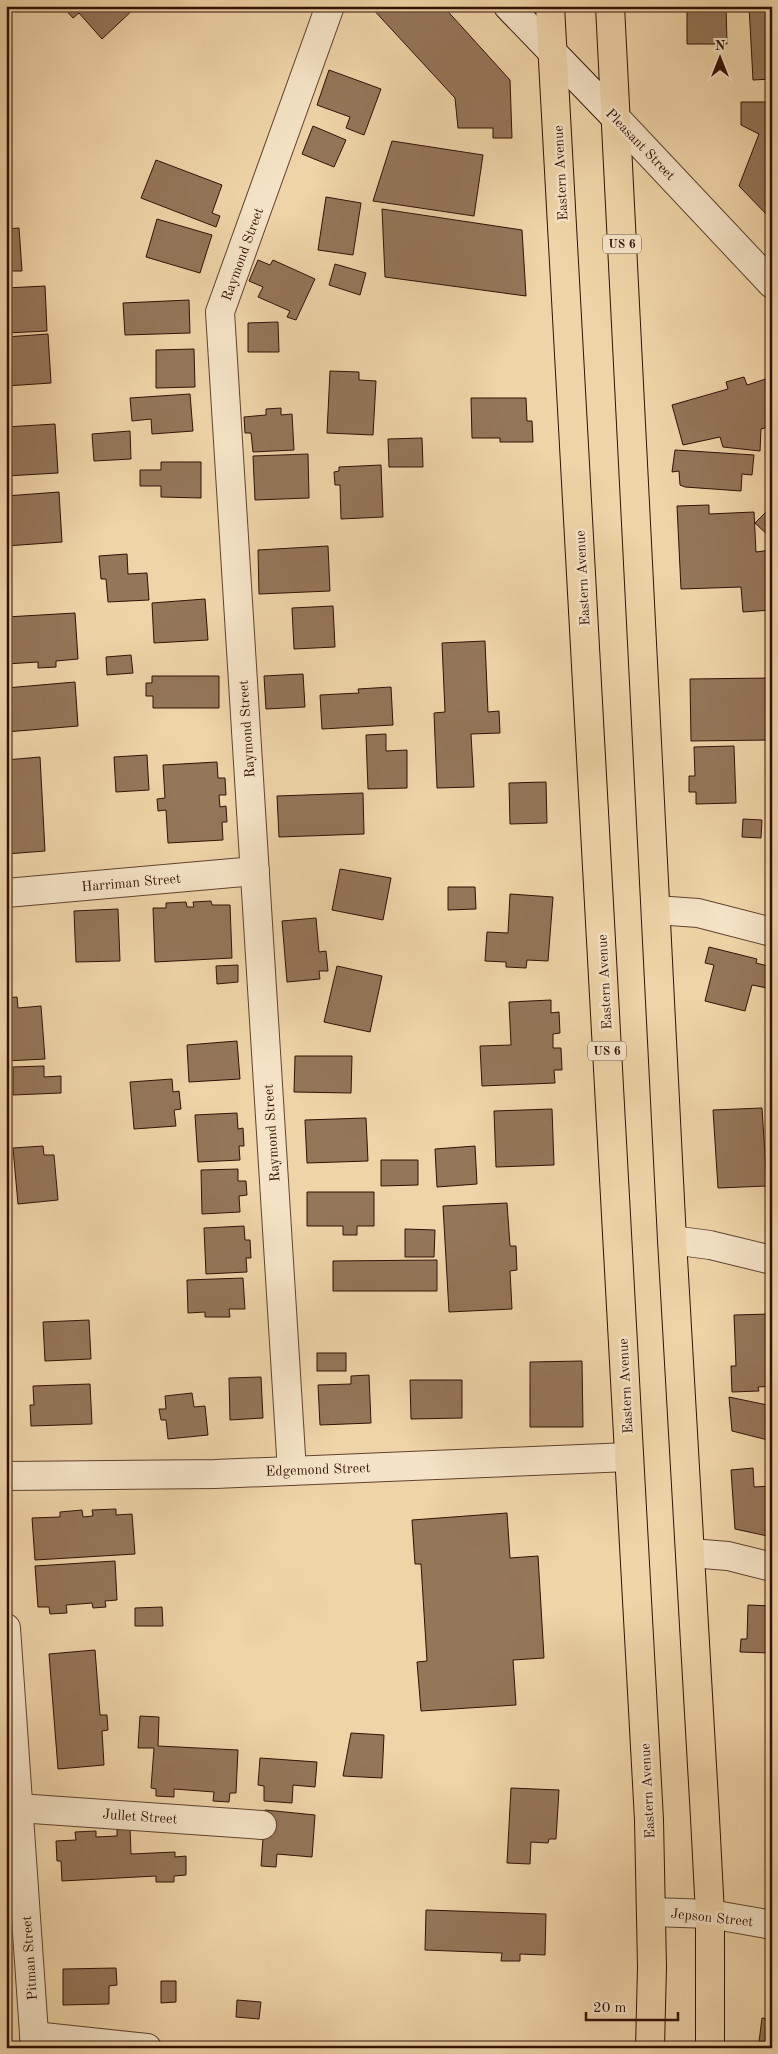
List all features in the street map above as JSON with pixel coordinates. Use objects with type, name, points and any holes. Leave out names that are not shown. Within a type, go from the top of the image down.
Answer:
[{"type":"main road","name":"Eastern Avenue","points":[[550,6],[650,1836],[652,1912],[650,2048]]},
{"type":"main road","name":"US 6","points":[[610,6],[672,1240],[710,1914],[710,2048]]},
{"type":"street","name":"Raymond Street","points":[[292,1471],[220,312],[330,6]]},
{"type":"street","name":"Pleasant Street","points":[[508,6],[772,284]]},
{"type":"street","name":"Harriman Street","points":[[6,893],[255,871]]},
{"type":"street","points":[[656,910],[698,914],[772,932]]},
{"type":"street","points":[[672,1240],[710,1245],[772,1260]]},
{"type":"street","name":"Edgemond Street","points":[[6,1476],[215,1474],[629,1457]]},
{"type":"street","points":[[690,1553],[728,1556],[772,1567]]},
{"type":"street","name":"Pitman Street","points":[[6,1628],[34,2042]]},
{"type":"street","name":"Jullet Street","points":[[18,1808],[262,1825]]},
{"type":"street","name":"Jepson Street","points":[[652,1912],[710,1914],[772,1925]]},
{"type":"street","points":[[34,2042],[147,2048]]},
{"type":"building","points":[[62,6],[137,6],[102,39],[79,13],[73,18]]},
{"type":"building","points":[[370,6],[443,6],[510,80],[512,138],[493,138],[493,128],[458,128],[455,98]]},
{"type":"building","points":[[687,6],[726,6],[727,44],[687,44]]},
{"type":"building","points":[[749,6],[772,6],[772,79],[753,80]]},
{"type":"building","points":[[329,70],[381,89],[364,135],[346,128],[350,117],[317,105]]},
{"type":"building","points":[[741,102],[772,102],[772,220],[739,186],[759,134],[741,125]]},
{"type":"building","points":[[313,126],[346,140],[334,167],[302,154]]},
{"type":"building","points":[[392,141],[483,155],[474,216],[373,201]]},
{"type":"building","points":[[156,160],[222,185],[212,213],[220,216],[216,227],[141,198]]},
{"type":"building","points":[[326,197],[361,203],[353,255],[318,250]]},
{"type":"building","points":[[382,209],[522,230],[526,296],[385,277]]},
{"type":"building","points":[[157,219],[212,235],[200,273],[146,257]]},
{"type":"building","points":[[19,228],[22,271],[6,271],[6,229]]},
{"type":"building","points":[[258,260],[270,265],[273,260],[315,279],[296,320],[287,317],[290,311],[258,297],[263,287],[249,281]]},
{"type":"building","points":[[335,264],[366,273],[360,295],[329,285]]},
{"type":"building","points":[[45,286],[47,331],[6,333],[6,288]]},
{"type":"building","points":[[189,300],[190,333],[125,335],[123,303]]},
{"type":"building","points":[[278,322],[279,352],[248,352],[248,323]]},
{"type":"building","points":[[48,334],[51,383],[6,386],[6,337]]},
{"type":"building","points":[[194,349],[195,387],[156,388],[156,350]]},
{"type":"building","points":[[330,371],[359,372],[359,380],[376,381],[373,435],[327,433]]},
{"type":"building","points":[[744,377],[747,385],[769,378],[772,388],[772,426],[761,429],[760,451],[723,447],[720,437],[683,445],[672,405],[728,389],[726,382]]},
{"type":"building","points":[[190,394],[193,431],[152,434],[151,419],[132,421],[130,398]]},
{"type":"building","points":[[471,398],[526,398],[527,421],[532,421],[533,442],[500,442],[500,438],[472,438]]},
{"type":"building","points":[[281,408],[281,415],[292,414],[294,450],[253,452],[251,433],[245,433],[244,417],[266,415],[266,409]]},
{"type":"building","points":[[55,424],[58,473],[6,476],[6,427]]},
{"type":"building","points":[[130,431],[131,459],[94,461],[92,434]]},
{"type":"building","points":[[422,438],[423,467],[389,467],[388,439]]},
{"type":"building","points":[[675,450],[754,455],[752,475],[742,474],[741,491],[685,487],[680,485],[679,471],[672,472]]},
{"type":"building","points":[[308,454],[309,498],[255,500],[253,456]]},
{"type":"building","points":[[161,462],[201,462],[201,498],[161,497],[161,486],[140,486],[140,470],[161,470]]},
{"type":"building","points":[[381,465],[383,517],[341,519],[340,485],[335,485],[334,472],[339,471],[339,467]]},
{"type":"building","points":[[59,492],[62,542],[6,546],[6,496]]},
{"type":"building","points":[[709,505],[709,514],[754,512],[756,552],[772,550],[772,610],[743,612],[741,587],[681,589],[677,506]]},
{"type":"building","points":[[772,506],[772,539],[755,523]]},
{"type":"building","points":[[328,546],[330,591],[259,594],[258,550]]},
{"type":"building","points":[[127,554],[128,574],[147,573],[149,600],[108,602],[106,579],[101,579],[99,556]]},
{"type":"building","points":[[205,599],[208,640],[154,643],[152,603]]},
{"type":"building","points":[[333,606],[335,647],[294,649],[292,608]]},
{"type":"building","points":[[75,613],[78,659],[56,661],[56,667],[38,668],[38,662],[6,664],[6,617]]},
{"type":"building","points":[[485,641],[488,712],[499,711],[500,733],[471,734],[474,787],[437,788],[434,713],[445,712],[442,643]]},
{"type":"building","points":[[131,655],[133,673],[107,675],[106,657]]},
{"type":"building","points":[[303,674],[305,707],[266,709],[264,676]]},
{"type":"building","points":[[152,676],[219,676],[219,708],[153,708],[153,696],[146,696],[146,683],[152,683]]},
{"type":"building","points":[[772,678],[772,740],[691,741],[690,679]]},
{"type":"building","points":[[75,682],[78,726],[6,732],[6,688]]},
{"type":"building","points":[[391,687],[393,725],[322,729],[320,695],[359,693],[358,689]]},
{"type":"building","points":[[386,734],[386,751],[407,750],[407,788],[368,789],[366,735]]},
{"type":"building","points":[[734,746],[736,803],[696,804],[696,792],[689,792],[689,776],[695,776],[694,747]]},
{"type":"building","points":[[147,755],[149,790],[116,792],[114,757]]},
{"type":"building","points":[[40,757],[45,851],[6,854],[6,760]]},
{"type":"building","points":[[217,762],[218,778],[225,778],[226,795],[219,795],[220,807],[226,806],[227,822],[222,822],[223,840],[168,843],[166,810],[158,811],[157,799],[165,798],[163,765]]},
{"type":"building","points":[[546,782],[547,823],[510,824],[509,783]]},
{"type":"building","points":[[363,793],[364,834],[279,837],[277,796]]},
{"type":"building","points":[[743,819],[762,820],[761,838],[742,837]]},
{"type":"building","points":[[340,869],[391,878],[383,920],[332,910]]},
{"type":"building","points":[[448,887],[475,887],[476,909],[448,910]]},
{"type":"building","points":[[510,894],[553,897],[548,961],[527,960],[526,968],[506,967],[506,962],[485,961],[487,932],[508,933]]},
{"type":"building","points":[[211,901],[212,905],[230,905],[232,958],[155,962],[153,908],[166,908],[166,903],[186,902],[187,907],[194,907],[193,902]]},
{"type":"building","points":[[118,909],[120,961],[76,962],[74,911]]},
{"type":"building","points":[[316,918],[319,952],[326,951],[328,971],[319,971],[320,979],[287,982],[282,921]]},
{"type":"building","points":[[709,947],[757,959],[756,963],[772,967],[772,989],[752,985],[745,1011],[705,1001],[714,965],[705,963]]},
{"type":"building","points":[[238,965],[238,982],[217,984],[216,966]]},
{"type":"building","points":[[337,966],[382,976],[370,1032],[324,1022]]},
{"type":"building","points":[[17,997],[18,1008],[41,1006],[45,1059],[6,1061],[6,998]]},
{"type":"building","points":[[551,1000],[551,1013],[559,1012],[560,1033],[553,1034],[553,1048],[561,1048],[562,1070],[554,1070],[555,1083],[482,1086],[480,1046],[511,1045],[509,1002]]},
{"type":"building","points":[[237,1041],[240,1079],[189,1082],[187,1045]]},
{"type":"building","points":[[295,1056],[352,1056],[351,1093],[294,1092]]},
{"type":"building","points":[[44,1066],[44,1077],[61,1076],[61,1093],[13,1095],[13,1067]]},
{"type":"building","points":[[172,1079],[173,1092],[179,1091],[181,1109],[174,1110],[176,1126],[134,1129],[130,1082]]},
{"type":"building","points":[[762,1108],[767,1186],[718,1188],[713,1110]]},
{"type":"building","points":[[552,1109],[554,1165],[496,1167],[494,1111]]},
{"type":"building","points":[[237,1113],[238,1129],[243,1128],[244,1146],[239,1146],[240,1160],[198,1162],[195,1115]]},
{"type":"building","points":[[366,1118],[368,1161],[307,1163],[305,1120]]},
{"type":"building","points":[[43,1146],[44,1155],[54,1155],[58,1200],[18,1204],[13,1148]]},
{"type":"building","points":[[475,1146],[477,1184],[437,1187],[435,1149]]},
{"type":"building","points":[[381,1160],[418,1160],[418,1185],[381,1186]]},
{"type":"building","points":[[238,1169],[238,1181],[246,1181],[247,1195],[239,1196],[240,1212],[202,1214],[201,1170]]},
{"type":"building","points":[[307,1192],[374,1192],[374,1226],[357,1226],[357,1235],[343,1235],[343,1226],[307,1226]]},
{"type":"building","points":[[507,1203],[510,1246],[516,1246],[517,1270],[510,1271],[512,1309],[449,1312],[443,1206]]},
{"type":"building","points":[[244,1226],[245,1240],[250,1240],[251,1258],[246,1258],[247,1272],[206,1274],[204,1228]]},
{"type":"building","points":[[405,1229],[435,1230],[434,1257],[405,1257]]},
{"type":"building","points":[[437,1260],[437,1291],[333,1291],[333,1261]]},
{"type":"building","points":[[243,1278],[245,1309],[229,1309],[230,1317],[205,1317],[205,1312],[188,1313],[187,1280]]},
{"type":"building","points":[[772,1314],[772,1386],[758,1387],[759,1391],[732,1392],[731,1366],[736,1366],[734,1315]]},
{"type":"building","points":[[89,1320],[91,1359],[45,1361],[43,1322]]},
{"type":"building","points":[[317,1353],[346,1353],[346,1371],[317,1371]]},
{"type":"building","points":[[582,1361],[583,1427],[530,1427],[530,1362]]},
{"type":"building","points":[[369,1375],[371,1423],[320,1425],[318,1385],[351,1384],[351,1376]]},
{"type":"building","points":[[261,1377],[263,1418],[230,1420],[229,1378]]},
{"type":"building","points":[[410,1380],[462,1380],[462,1418],[411,1419]]},
{"type":"building","points":[[90,1384],[92,1424],[31,1426],[30,1405],[34,1405],[33,1386]]},
{"type":"building","points":[[192,1393],[194,1407],[205,1406],[208,1435],[168,1439],[166,1420],[161,1420],[159,1409],[166,1409],[165,1396]]},
{"type":"building","points":[[729,1397],[772,1406],[772,1441],[732,1431]]},
{"type":"building","points":[[753,1468],[754,1487],[772,1486],[772,1537],[735,1529],[731,1470]]},
{"type":"building","points":[[116,1509],[116,1515],[132,1514],[135,1554],[35,1560],[32,1518],[60,1517],[60,1512],[82,1510],[83,1517],[93,1516],[92,1510]]},
{"type":"building","points":[[507,1513],[510,1558],[538,1556],[544,1658],[513,1660],[516,1705],[421,1711],[417,1662],[427,1661],[421,1564],[415,1564],[412,1520]]},
{"type":"building","points":[[115,1561],[117,1600],[105,1601],[106,1607],[93,1608],[92,1603],[66,1605],[67,1613],[50,1614],[49,1607],[38,1607],[35,1566]]},
{"type":"building","points":[[748,1605],[772,1606],[772,1653],[740,1652],[741,1639],[747,1639]]},
{"type":"building","points":[[162,1607],[163,1626],[135,1626],[135,1608]]},
{"type":"building","points":[[95,1650],[100,1715],[107,1715],[108,1730],[102,1731],[104,1765],[58,1769],[49,1654]]},
{"type":"building","points":[[140,1716],[159,1717],[158,1746],[238,1750],[236,1793],[230,1793],[229,1802],[213,1801],[214,1792],[174,1789],[174,1797],[156,1796],[156,1789],[151,1788],[154,1748],[138,1748]]},
{"type":"building","points":[[351,1733],[384,1735],[382,1778],[343,1776]]},
{"type":"building","points":[[260,1758],[317,1762],[315,1787],[293,1785],[292,1803],[264,1801],[264,1786],[258,1785]]},
{"type":"building","points":[[511,1788],[559,1790],[556,1839],[549,1839],[548,1843],[531,1842],[530,1864],[507,1863]]},
{"type":"building","points":[[265,1810],[315,1815],[312,1857],[277,1854],[276,1867],[261,1866]]},
{"type":"building","points":[[117,1828],[130,1828],[131,1854],[175,1852],[175,1857],[186,1856],[186,1875],[174,1876],[174,1882],[156,1882],[156,1876],[62,1881],[61,1861],[57,1861],[56,1841],[76,1840],[75,1832],[96,1831],[96,1837],[117,1836]]},
{"type":"building","points":[[426,1910],[546,1914],[545,1955],[520,1954],[520,1961],[501,1961],[502,1953],[425,1950]]},
{"type":"building","points":[[116,1968],[117,1985],[109,1986],[109,2004],[63,2005],[63,1969]]},
{"type":"building","points":[[161,1981],[176,1981],[176,2002],[161,2003]]},
{"type":"building","points":[[769,1982],[772,1982],[772,2048],[766,2048],[766,2042],[759,2042],[762,2018],[769,2019],[771,2002],[766,2001]]},
{"type":"building","points":[[237,2000],[261,2002],[259,2019],[236,2017]]}]
